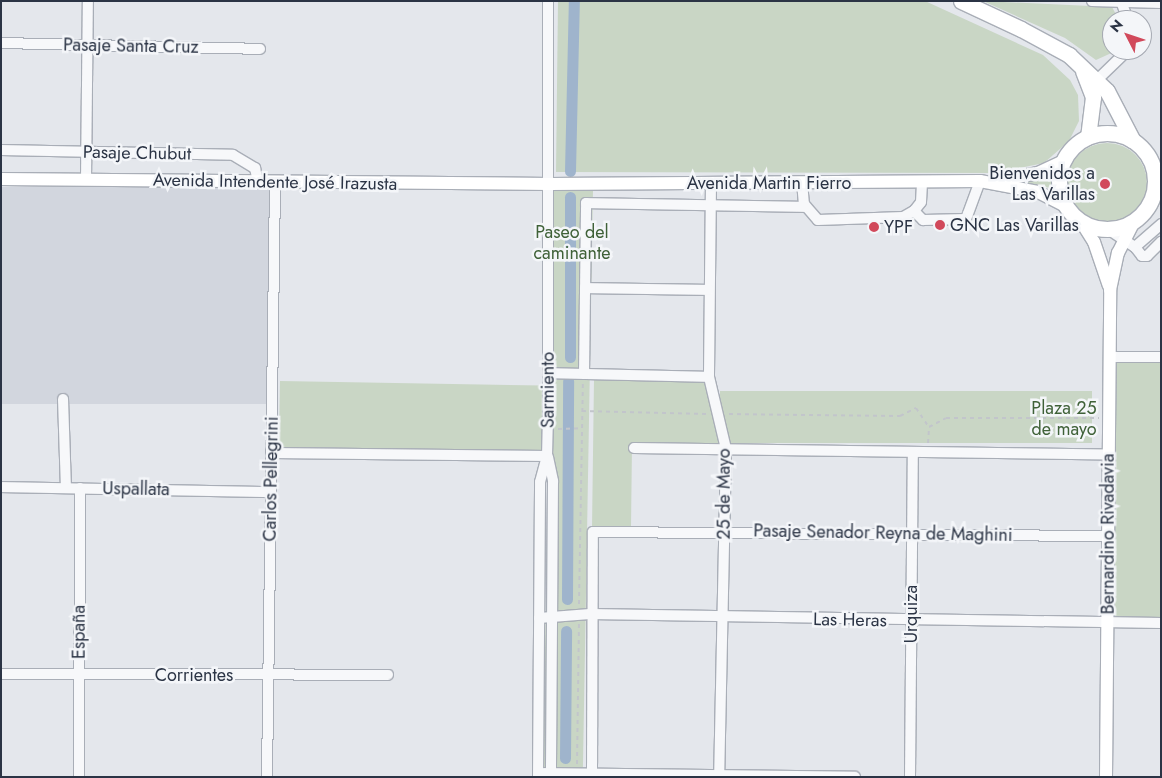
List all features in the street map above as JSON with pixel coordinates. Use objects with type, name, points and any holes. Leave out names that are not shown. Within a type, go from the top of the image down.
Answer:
[{"type":"highway","points":[[961,1],[1055,46],[1080,65],[1107,91],[1133,141],[1156,165],[1155,183],[1140,216]]},
{"type":"highway","points":[[1080,65],[1094,97],[1088,137]]},
{"type":"highway","points":[[1133,141],[1111,134],[1088,137],[1070,151],[1064,161],[1059,183],[1065,206],[1082,223],[1108,229],[1125,226],[1161,203]]},
{"type":"main road","name":"Avenida Martin Fierro","points":[[550,184],[984,182],[1038,174],[1064,161]]},
{"type":"main road","name":"Avenida Intendente José Irazusta","points":[[1,179],[550,184]]},
{"type":"main road","name":"Avenida Martin Fierro","points":[[984,182],[1038,192],[1065,206]]},
{"type":"main road","name":"Bernardino Rivadavia","points":[[1106,777],[1107,536],[1111,357],[1110,290],[1124,239],[1140,216]]},
{"type":"main road","name":"Bernardino Rivadavia","points":[[1082,223],[1094,242],[1110,290]]},
{"type":"street","points":[[86,180],[88,1]]},
{"type":"street","name":"Sarmiento","points":[[538,775],[540,482],[547,456],[550,184],[548,1]]},
{"type":"street","points":[[1092,1],[1161,3]]},
{"type":"street","name":"Pasaje Santa Cruz","points":[[1,43],[260,49]]},
{"type":"street","points":[[1097,80],[1118,60]]},
{"type":"street","name":"Pasaje Chubut","points":[[1,150],[233,155],[254,168],[258,182]]},
{"type":"street","name":"Carlos Pellegrini","points":[[267,777],[275,182]]},
{"type":"street","points":[[802,182],[806,207],[818,220],[904,216],[914,211],[921,202],[922,182]]},
{"type":"street","points":[[914,211],[923,220],[966,219],[984,182]]},
{"type":"street","name":"25 de Mayo","points":[[711,183],[709,377],[726,448],[721,617],[720,776]]},
{"type":"street","points":[[584,374],[586,203],[806,207]]},
{"type":"street","points":[[1135,246],[1161,224]]},
{"type":"street","points":[[1108,229],[1135,246],[1142,256],[1147,256],[1161,242]]},
{"type":"street","points":[[585,288],[709,290]]},
{"type":"street","points":[[1111,357],[1161,357]]},
{"type":"street","points":[[548,373],[709,377]]},
{"type":"street","points":[[63,399],[66,488]]},
{"type":"street","points":[[634,448],[1108,455]]},
{"type":"street","name":"Urquiza","points":[[910,777],[910,534],[913,452]]},
{"type":"street","points":[[272,453],[547,456],[553,481],[551,775]]},
{"type":"street","name":"Uspallata","points":[[1,487],[271,492]]},
{"type":"street","name":"España","points":[[79,777],[80,488]]},
{"type":"street","name":"Pasaje Senador Reyna de Maghini","points":[[590,614],[591,535],[598,531],[724,530],[1107,536]]},
{"type":"street","points":[[590,614],[592,773]]},
{"type":"street","name":"Las Heras","points":[[539,618],[590,614],[911,621],[1161,623]]},
{"type":"street","name":"Corrientes","points":[[1,674],[388,675]]},
{"type":"street","points":[[538,775],[592,773],[855,777]]},
{"type":"path","points":[[577,773],[584,374]]},
{"type":"path","points":[[582,411],[900,416],[916,408],[929,428],[928,452]]},
{"type":"path","points":[[929,428],[946,418],[1109,418]]},
{"type":"path","points":[[565,428],[582,428]]},
{"type":"shaded area","points":[[1,187],[269,187],[269,404],[1,404]]},
{"type":"green space","points":[[558,1],[925,1],[1043,55],[1070,80],[1078,95],[1079,121],[1069,141],[1044,163],[996,173],[556,172]]},
{"type":"green space","points":[[983,1],[1112,7],[1114,10],[1102,10],[1102,57],[1096,60],[1065,38]]},
{"type":"green space","points":[[1107,143],[1122,146],[1135,155],[1144,168],[1147,183],[1144,198],[1135,211],[1122,220],[1107,223],[1092,220],[1079,211],[1070,198],[1067,183],[1070,168],[1079,155],[1092,146]]},
{"type":"green space","points":[[1056,168],[1056,191],[1044,186],[1016,182],[1044,177]]},
{"type":"green space","name":"Paseo del caminante","points":[[553,190],[593,191],[583,777],[543,777]]},
{"type":"green space","points":[[1111,357],[1161,357],[1161,623],[1111,623]]},
{"type":"green space","points":[[594,379],[705,382],[722,445],[632,445],[631,528],[592,528]]},
{"type":"green space","points":[[280,381],[543,386],[542,452],[279,447]]},
{"type":"green space","name":"Plaza 25 de mayo","points":[[720,391],[1092,391],[1092,443],[720,443]]},
{"type":"waterway","points":[[570,171],[574,1]]},
{"type":"waterway","points":[[570,197],[570,357]]},
{"type":"waterway","points":[[567,599],[568,381]]},
{"type":"waterway","points":[[565,758],[566,631]]},
{"type":"place","name":"Bienvenidos a Las Varillas","points":[[1105,184]]},
{"type":"place","name":"GNC Las Varillas","points":[[940,225]]},
{"type":"place","name":"YPF","points":[[874,227]]}]
